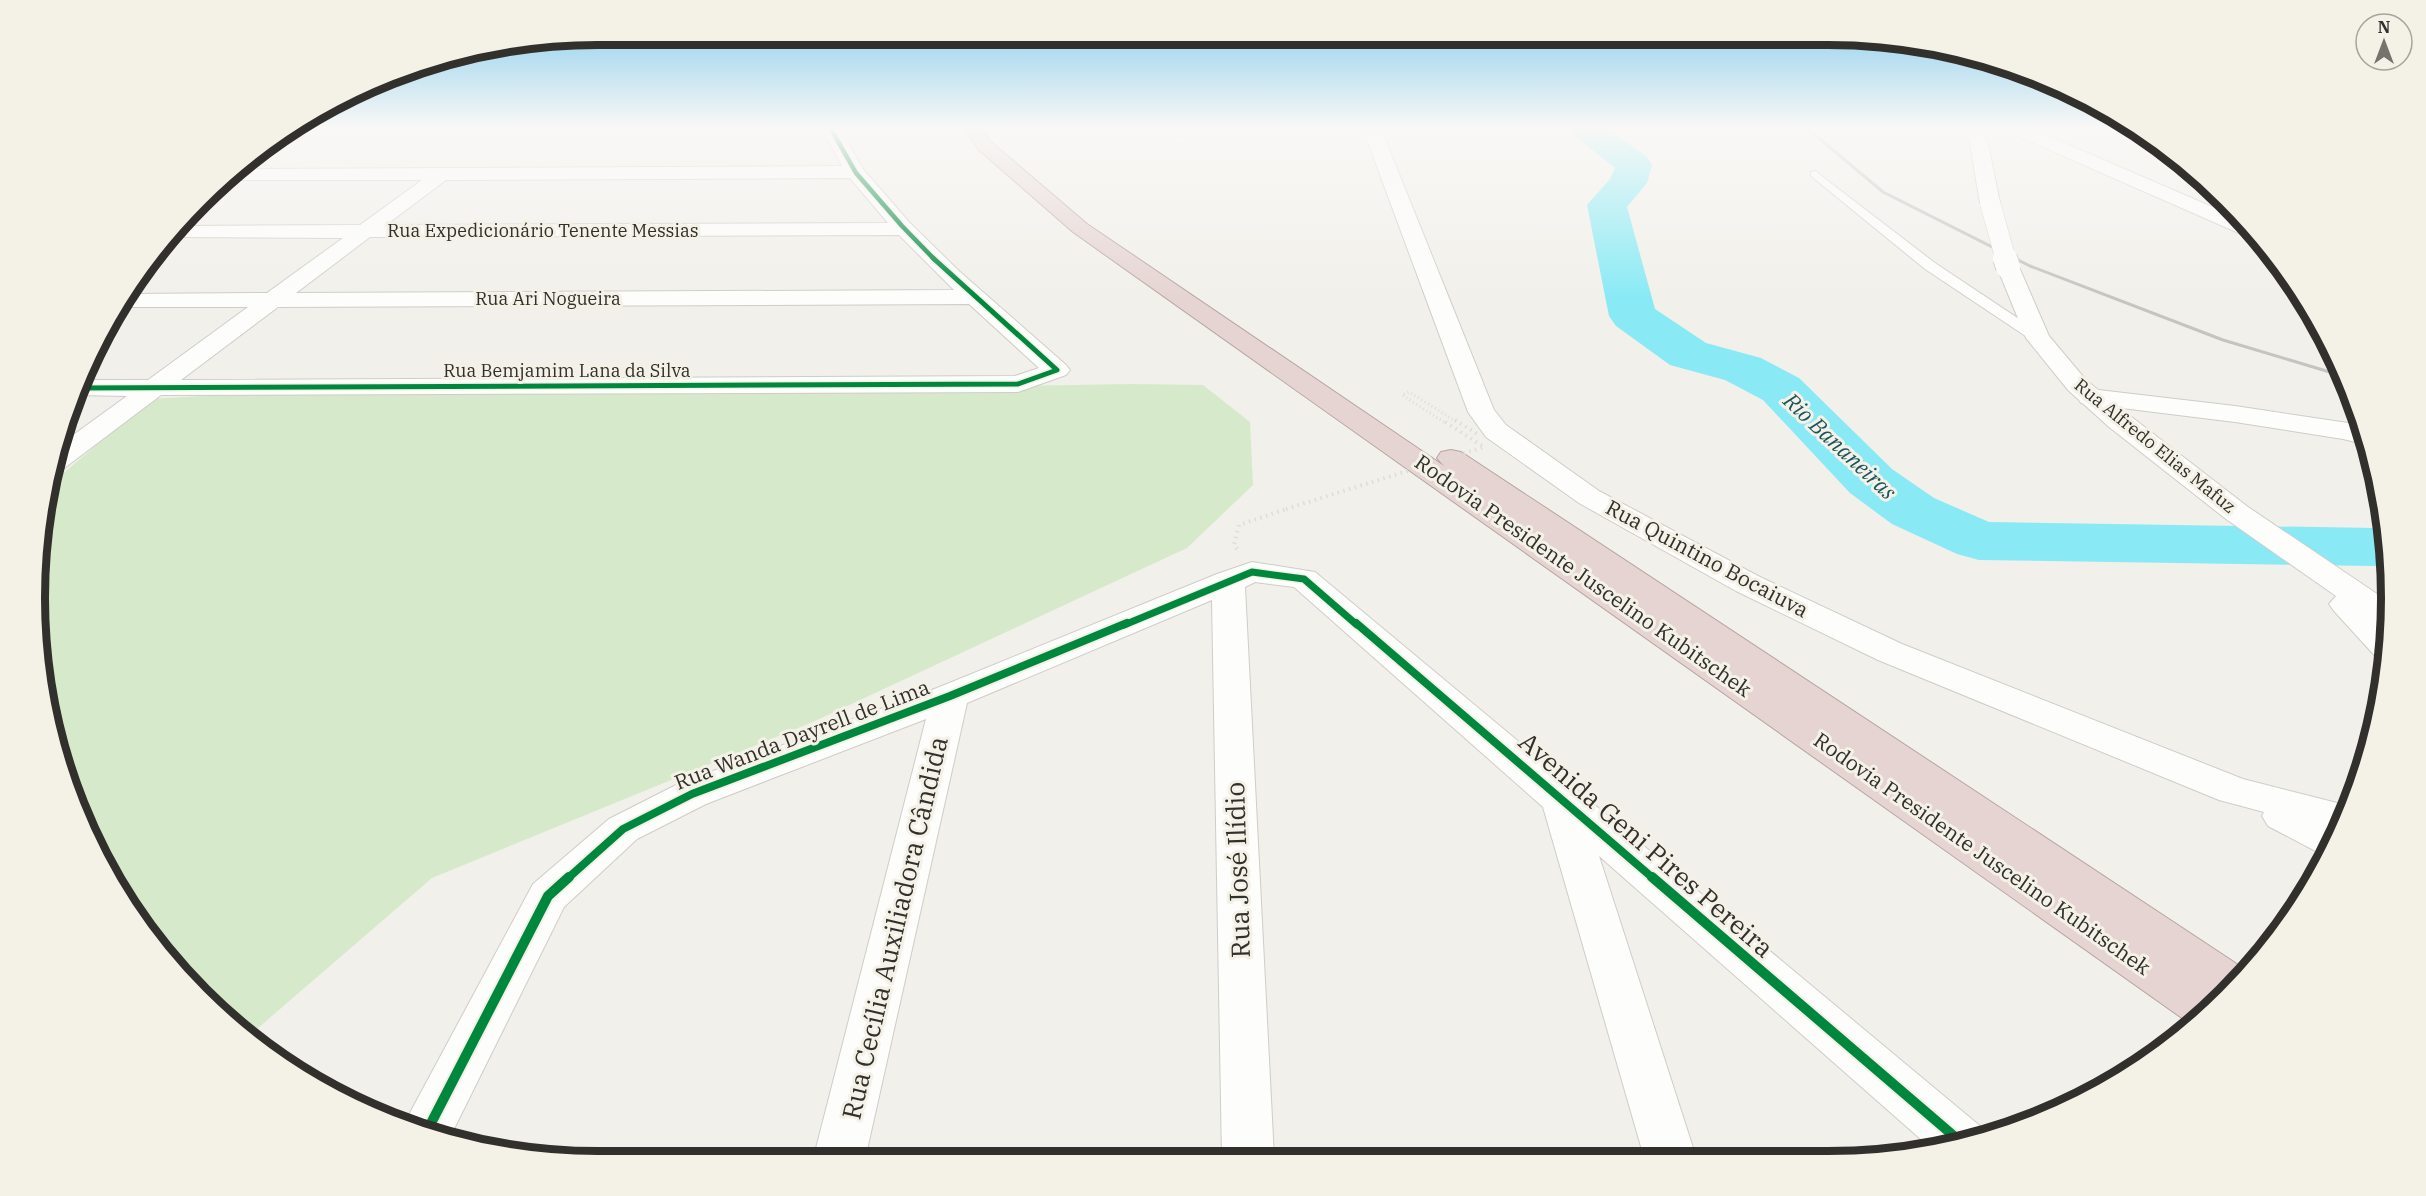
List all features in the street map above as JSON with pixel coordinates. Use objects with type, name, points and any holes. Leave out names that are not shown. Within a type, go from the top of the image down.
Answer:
[{"type":"highway","name":"Rodovia Presidente Juscelino Kubitschek","points":[[1029,185],[1080,228],[2201,1006]]},
{"type":"highway","name":"Rodovia Presidente Juscelino Kubitschek","points":[[1060,185],[1091,211],[1200,290],[2226,981]]},
{"type":"street","points":[[64,455],[427,185]]},
{"type":"street","points":[[866,185],[906,229],[975,297]]},
{"type":"street","name":"Rua Quintino Bocaiuva","points":[[1393,185],[1481,412],[1491,427],[1530,458],[1589,497],[1748,584],[1870,642],[2233,790],[2326,839]]},
{"type":"street","name":"Rua Alfredo Elias Mafuz","points":[[1987,185],[2008,267],[2038,338],[2077,385],[2237,513],[2381,611]]},
{"type":"street","points":[[2145,185],[2236,225]]},
{"type":"street","points":[[2184,202],[2212,200]]},
{"type":"street","name":"Rua Expedicionário Tenente Messias","points":[[183,232],[906,229]]},
{"type":"street","name":"Rua Ari Nogueira","points":[[132,301],[975,297]]},
{"type":"street","name":"Rua Bemjamim Lana da Silva","points":[[86,388],[1018,384],[1057,370],[975,297]]},
{"type":"street","points":[[2091,397],[2235,414],[2356,434]]},
{"type":"street","name":"Rua Alfredo Elias Mafuz","points":[[2312,566],[2379,640]]},
{"type":"street","name":"Avenida Geni Pires Pereira","points":[[1240,576],[1304,579],[1954,1136]]},
{"type":"street","name":"Rua Wanda Dayrell de Lima","points":[[430,1125],[548,896],[623,829],[692,794],[950,696],[1240,576]]},
{"type":"street","name":"Rua José Ilídio","points":[[1240,576],[1248,1151]]},
{"type":"street","name":"Rua Cecília Auxiliadora Cândida","points":[[841,1151],[950,696]]},
{"type":"street","name":"Rua Quintino Bocaiuva","points":[[2233,790],[2336,817]]},
{"type":"street","points":[[1561,800],[1668,1151]]},
{"type":"lane","points":[[1829,185],[1930,266],[2038,338]]},
{"type":"path","points":[[1240,576],[1234,545],[1239,525],[1484,447],[1402,395],[1409,392],[1479,435]]},
{"type":"green space","points":[[1131,384],[1203,385],[1250,422],[1253,485],[1187,548],[815,721],[432,878],[254,1031],[207,989],[159,935],[138,905],[102,843],[74,776],[56,706],[46,634],[46,562],[59,477],[150,399],[267,392],[627,393]]},
{"type":"waterway","name":"Rio Bananeiras","points":[[1626,185],[1607,205],[1633,316],[1688,354],[1743,369],[1781,389],[1871,481],[1913,511],[1979,541],[2378,548]]},
{"type":"railway","points":[[1874,185],[1883,192],[2030,266],[2223,340],[2333,373]]},
{"type":"cycle path","points":[[86,388],[1018,384],[1057,370],[926,252],[866,185]]},
{"type":"cycle path","points":[[430,1125],[548,896],[623,829],[692,794],[950,696],[1252,572],[1304,579],[1954,1136]]}]
